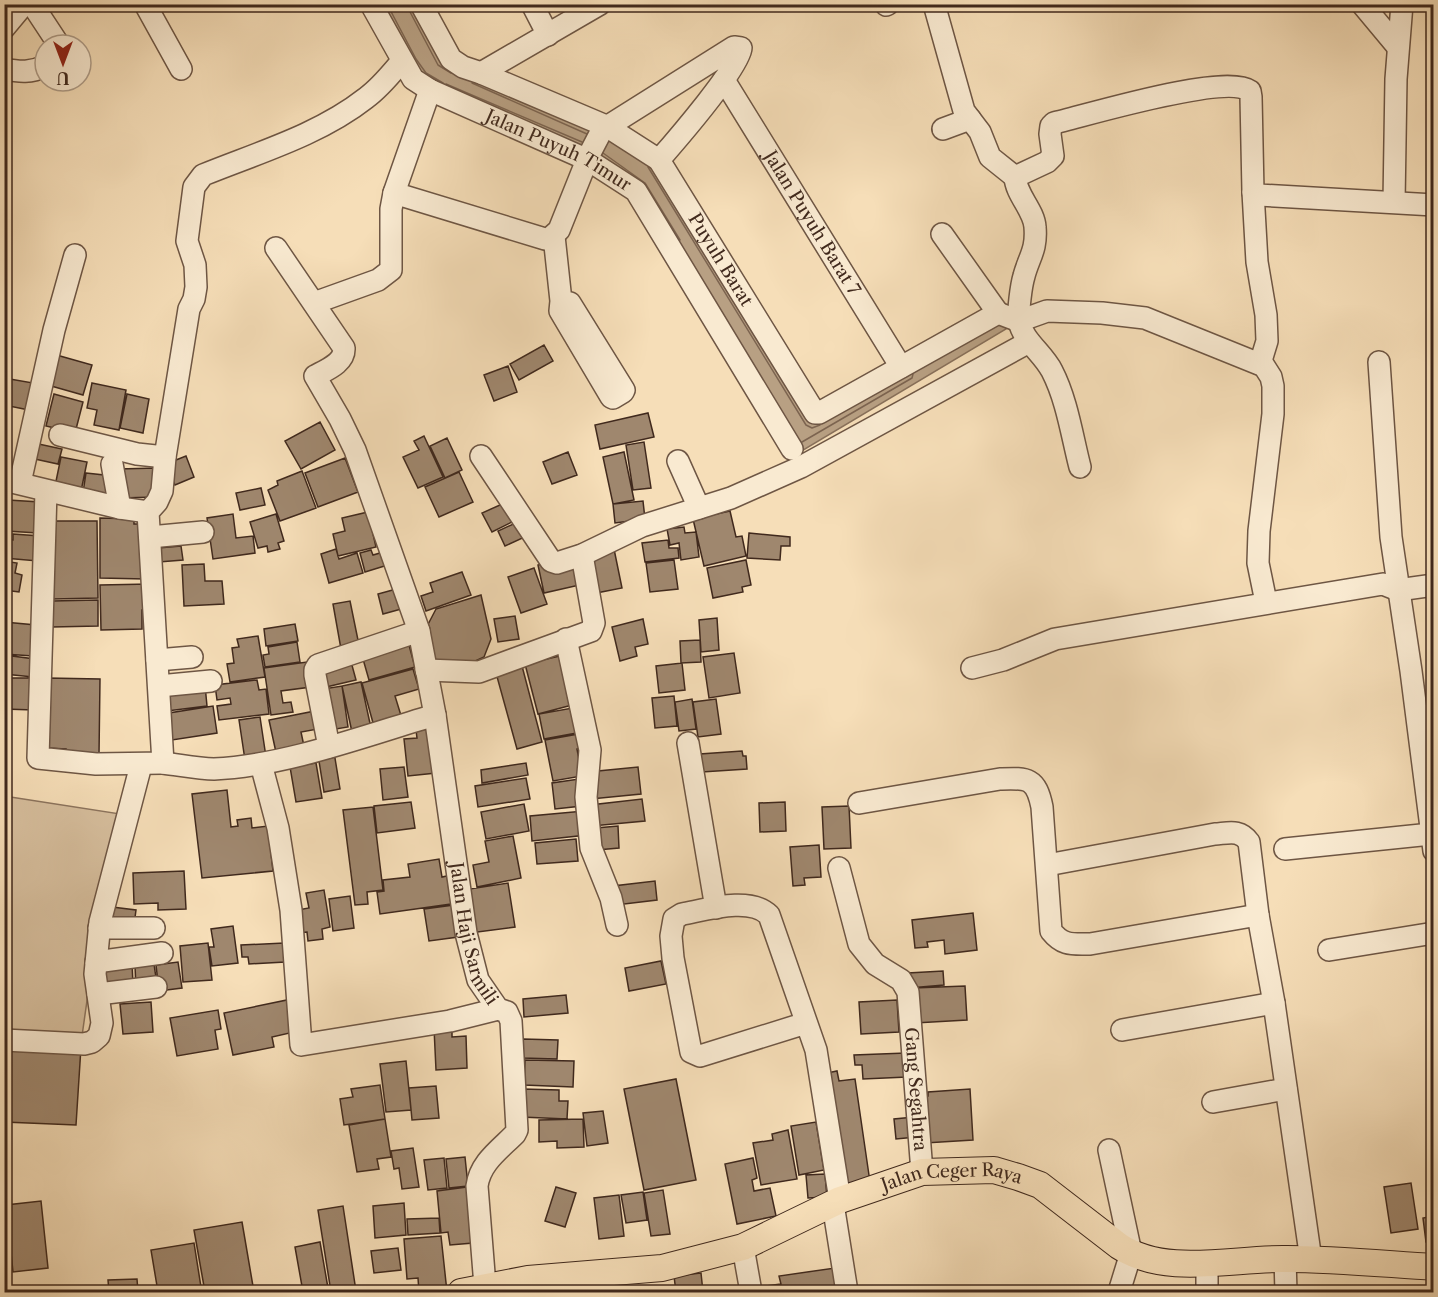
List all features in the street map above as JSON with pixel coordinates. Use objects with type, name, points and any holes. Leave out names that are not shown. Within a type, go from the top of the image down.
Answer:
[{"type":"main road","name":"Jalan Ceger Raya","points":[[473,1289],[528,1279],[662,1268],[743,1247],[836,1202],[922,1172],[994,1170],[1040,1185],[1126,1245],[1171,1262],[1285,1259],[1434,1267]]},
{"type":"street","points":[[4,28],[24,4]]},
{"type":"street","points":[[32,4],[52,33]]},
{"type":"street","points":[[146,4],[181,69]]},
{"type":"street","name":"Jalan Puyuh Timur","points":[[371,4],[413,79],[430,90],[588,157],[636,191],[792,449]]},
{"type":"street","name":"Puyuh Barat","points":[[421,4],[451,59],[463,67],[604,128],[659,160],[815,413],[819,413],[901,367]]},
{"type":"street","points":[[532,4],[548,35]]},
{"type":"street","points":[[481,73],[600,4]]},
{"type":"street","points":[[933,4],[964,111],[980,132],[990,157],[1015,177],[1036,228],[1033,255],[1024,273],[1019,321],[1029,342],[1045,359],[1059,387],[1080,467]]},
{"type":"street","points":[[1362,4],[1397,46]]},
{"type":"street","points":[[1394,202],[1397,46],[1402,4]]},
{"type":"street","points":[[394,193],[545,239],[554,236],[559,230],[588,157],[604,128],[734,47],[741,48],[740,55],[724,80],[659,160]]},
{"type":"street","points":[[164,763],[148,512],[157,502],[162,491],[165,457],[189,309],[196,287],[195,265],[187,241],[194,187],[203,175],[312,130],[343,113],[365,99],[402,61]]},
{"type":"street","points":[[4,69],[33,71]]},
{"type":"street","name":"Jalan Puyuh Barat 7","points":[[724,80],[901,367]]},
{"type":"street","points":[[1015,177],[1047,162],[1053,156],[1050,134],[1054,123],[1164,94],[1211,88],[1243,88],[1250,91],[1257,262],[1266,315],[1267,341],[1260,364]]},
{"type":"street","points":[[276,248],[314,303],[378,280],[391,270],[391,209],[394,193],[430,90]]},
{"type":"street","points":[[943,129],[970,119]]},
{"type":"street","points":[[1253,192],[1259,195],[1312,199],[1434,205]]},
{"type":"street","points":[[942,234],[998,312],[1019,321],[1047,311],[1102,313],[1145,318],[1264,366],[1271,376],[1273,414],[1259,531],[1258,563],[1266,602]]},
{"type":"street","points":[[554,236],[561,302]]},
{"type":"street","points":[[75,255],[12,481],[120,508],[148,512]]},
{"type":"street","name":"Jalan Haji Sarmili","points":[[314,303],[345,352],[334,365],[315,376],[355,450],[419,631],[435,715],[466,933],[478,980],[498,1009],[507,1012],[511,1021],[518,1124],[515,1134],[483,1166],[479,1176],[473,1289]]},
{"type":"street","points":[[901,367],[998,312]]},
{"type":"street","points":[[481,456],[551,561],[557,563],[582,555],[642,526],[731,498],[801,467],[1029,342]]},
{"type":"street","points":[[1285,849],[1432,843],[1412,671],[1391,537],[1378,362]]},
{"type":"street","points":[[60,435],[137,454],[165,457]]},
{"type":"street","points":[[678,461],[699,508]]},
{"type":"street","points":[[112,464],[120,508]]},
{"type":"street","points":[[46,491],[38,758],[96,764],[164,763],[213,769],[261,764],[329,747],[435,715]]},
{"type":"street","points":[[150,537],[203,532]]},
{"type":"street","points":[[426,670],[479,672],[591,631],[594,623],[582,555]]},
{"type":"street","points":[[972,668],[1021,653],[1055,639],[1383,584],[1398,590],[1434,585]]},
{"type":"street","points":[[329,747],[315,675],[318,665],[419,631]]},
{"type":"street","points":[[566,639],[590,750],[586,797],[591,848],[611,898],[617,925]]},
{"type":"street","points":[[158,660],[192,657]]},
{"type":"street","points":[[159,686],[211,681]]},
{"type":"street","points":[[688,743],[716,908]]},
{"type":"street","points":[[261,764],[278,828],[291,909],[301,1045],[450,1021],[498,1009]]},
{"type":"street","points":[[4,1040],[84,1044],[92,1042],[99,1036],[102,1023],[95,974],[99,928],[141,765]]},
{"type":"street","points":[[859,803],[1000,778],[1021,778],[1032,782],[1039,791],[1051,931],[1059,941],[1090,944],[1258,915]]},
{"type":"street","points":[[1047,865],[1215,834],[1237,832],[1245,836],[1249,842],[1258,915],[1274,1003],[1311,1260]]},
{"type":"street","name":"Gang Segahtra","points":[[839,868],[859,944],[874,964],[906,985],[910,1007],[922,1172]]},
{"type":"street","points":[[806,1023],[700,1056],[691,1053],[674,958],[672,926],[674,919],[681,914],[716,908],[754,906],[764,909],[769,915],[816,1050],[848,1293]]},
{"type":"street","points":[[99,928],[154,928]]},
{"type":"street","points":[[1329,950],[1434,933]]},
{"type":"street","points":[[96,962],[162,953]]},
{"type":"street","points":[[98,994],[156,987]]},
{"type":"street","points":[[1122,1030],[1274,1003]]},
{"type":"street","points":[[1213,1102],[1286,1089]]},
{"type":"street","points":[[1109,1150],[1126,1245],[1119,1293]]},
{"type":"street","points":[[1108,1293],[1108,1285],[1126,1245]]},
{"type":"street","points":[[743,1247],[751,1293]]},
{"type":"street","points":[[1285,1259],[1286,1293]]},
{"type":"street","points":[[1207,1262],[1207,1293]]},
{"type":"shaded area","points":[[4,796],[127,815],[98,923],[81,1043],[5,1037]]},
{"type":"water","points":[[380,5],[413,5],[444,61],[600,133],[652,162],[812,422],[999,313],[1006,329],[800,452],[641,187],[421,77]]},
{"type":"building","points":[[544,345],[553,361],[519,380],[510,364]]},
{"type":"building","points":[[53,354],[92,365],[83,395],[44,384]]},
{"type":"building","points":[[508,366],[517,392],[494,401],[484,375]]},
{"type":"building","points":[[4,378],[39,384],[34,411],[4,405]]},
{"type":"building","points":[[92,383],[126,390],[119,430],[94,425],[97,410],[87,408]]},
{"type":"building","points":[[54,394],[83,402],[75,433],[46,426]]},
{"type":"building","points":[[127,394],[149,399],[143,433],[120,428]]},
{"type":"building","points":[[648,413],[654,437],[600,449],[595,425]]},
{"type":"building","points":[[320,422],[335,450],[301,469],[285,441]]},
{"type":"building","points":[[424,436],[443,477],[418,488],[403,457],[419,450],[414,441]]},
{"type":"building","points":[[447,438],[462,470],[445,478],[430,446]]},
{"type":"building","points":[[644,442],[651,488],[633,490],[626,445]]},
{"type":"building","points":[[34,443],[62,449],[58,464],[30,458]]},
{"type":"building","points":[[568,452],[577,475],[552,484],[543,462]]},
{"type":"building","points":[[624,452],[634,500],[613,504],[603,457]]},
{"type":"building","points":[[186,456],[194,477],[175,485],[166,464]]},
{"type":"building","points":[[61,457],[87,462],[80,496],[54,491]]},
{"type":"building","points":[[345,458],[358,492],[318,507],[305,473]]},
{"type":"building","points":[[156,468],[157,497],[120,498],[119,469]]},
{"type":"building","points":[[302,471],[316,508],[280,521],[268,490],[278,485],[277,481]]},
{"type":"building","points":[[459,472],[473,502],[439,517],[425,487]]},
{"type":"building","points":[[86,473],[113,476],[109,503],[82,499]]},
{"type":"building","points":[[261,488],[265,505],[240,510],[236,493]]},
{"type":"building","points":[[8,500],[40,502],[38,533],[6,531]]},
{"type":"building","points":[[509,501],[518,519],[492,532],[482,513]]},
{"type":"building","points":[[643,501],[645,519],[615,523],[613,504]]},
{"type":"building","points":[[730,511],[736,537],[742,536],[746,556],[704,566],[693,519]]},
{"type":"building","points":[[368,512],[376,547],[338,556],[333,534],[345,531],[342,518]]},
{"type":"building","points":[[233,514],[236,538],[253,536],[255,553],[213,559],[207,518]]},
{"type":"building","points":[[276,514],[284,541],[278,543],[280,549],[268,552],[267,546],[258,548],[250,522]]},
{"type":"building","points":[[100,518],[134,519],[134,524],[145,524],[145,579],[100,578]]},
{"type":"building","points":[[51,521],[97,521],[98,598],[53,599]]},
{"type":"building","points":[[520,521],[527,536],[505,546],[498,531]]},
{"type":"building","points":[[684,527],[685,533],[696,532],[699,557],[681,560],[679,543],[670,545],[667,529]]},
{"type":"building","points":[[749,533],[790,537],[790,546],[781,546],[780,560],[747,558]]},
{"type":"building","points":[[13,534],[40,536],[38,561],[4,558],[4,539],[13,540]]},
{"type":"building","points":[[668,540],[669,548],[678,548],[679,558],[645,562],[642,543]]},
{"type":"building","points":[[181,546],[183,560],[159,562],[158,548]]},
{"type":"building","points":[[336,549],[339,559],[357,553],[363,573],[329,583],[321,554]]},
{"type":"building","points":[[614,549],[622,588],[591,594],[583,555]]},
{"type":"building","points":[[371,550],[373,555],[387,551],[391,564],[365,572],[360,553]]},
{"type":"building","points":[[578,560],[584,584],[544,593],[538,565]]},
{"type":"building","points":[[674,560],[678,589],[650,592],[646,563]]},
{"type":"building","points":[[746,560],[751,585],[742,587],[743,592],[713,598],[707,568]]},
{"type":"building","points":[[4,561],[17,563],[15,573],[22,575],[19,592],[4,590]]},
{"type":"building","points":[[204,564],[205,581],[222,581],[224,604],[184,606],[182,565]]},
{"type":"building","points":[[534,568],[547,604],[521,613],[508,577]]},
{"type":"building","points":[[462,572],[471,595],[426,611],[421,596],[433,592],[430,583]]},
{"type":"building","points":[[150,584],[150,610],[142,610],[142,629],[101,630],[100,585]]},
{"type":"building","points":[[400,588],[405,608],[383,614],[378,594]]},
{"type":"building","points":[[481,595],[491,639],[484,657],[458,669],[432,667],[423,634],[436,609]]},
{"type":"building","points":[[98,600],[98,626],[52,627],[52,601]]},
{"type":"building","points":[[350,601],[359,645],[341,649],[333,604]]},
{"type":"building","points":[[515,616],[519,639],[498,642],[494,619]]},
{"type":"building","points":[[717,618],[719,650],[701,652],[699,620]]},
{"type":"building","points":[[643,619],[648,644],[635,647],[637,656],[620,661],[612,627]]},
{"type":"building","points":[[4,622],[36,625],[33,656],[4,654]]},
{"type":"building","points":[[295,624],[298,641],[266,646],[264,629]]},
{"type":"building","points":[[258,636],[265,677],[230,682],[227,664],[234,663],[232,648],[239,647],[237,639]]},
{"type":"building","points":[[407,638],[415,667],[369,680],[361,652]]},
{"type":"building","points":[[700,640],[701,662],[681,663],[680,641]]},
{"type":"building","points":[[297,642],[300,662],[265,667],[263,655],[269,654],[268,647]]},
{"type":"building","points":[[734,653],[740,693],[709,698],[703,657]]},
{"type":"building","points":[[4,655],[35,659],[33,677],[4,674]]},
{"type":"building","points":[[564,655],[576,704],[538,714],[525,664]]},
{"type":"building","points":[[350,658],[356,680],[326,687],[321,665]]},
{"type":"building","points":[[307,662],[311,687],[281,691],[283,703],[291,702],[293,712],[271,715],[264,668]]},
{"type":"building","points":[[682,663],[685,690],[659,693],[656,666]]},
{"type":"building","points":[[522,666],[542,742],[517,749],[496,673]]},
{"type":"building","points":[[413,669],[419,689],[395,696],[403,722],[375,730],[362,683]]},
{"type":"building","points":[[4,678],[34,678],[34,710],[4,709]]},
{"type":"building","points":[[47,678],[100,679],[99,755],[66,755],[66,749],[46,748]]},
{"type":"building","points":[[257,680],[259,690],[266,689],[269,714],[219,720],[217,706],[231,704],[230,698],[217,700],[215,685]]},
{"type":"building","points":[[361,682],[371,728],[352,732],[342,686]]},
{"type":"building","points":[[205,685],[207,706],[167,711],[165,691]]},
{"type":"building","points":[[342,686],[348,727],[330,730],[323,689]]},
{"type":"building","points":[[674,696],[677,726],[655,728],[652,698]]},
{"type":"building","points":[[692,699],[696,729],[679,731],[675,702]]},
{"type":"building","points":[[716,699],[721,734],[698,737],[693,702]]},
{"type":"building","points":[[213,706],[217,733],[172,740],[169,713]]},
{"type":"building","points":[[578,707],[582,732],[544,739],[539,714]]},
{"type":"building","points":[[315,711],[318,729],[301,732],[305,751],[277,757],[269,720]]},
{"type":"building","points":[[260,717],[266,757],[245,760],[239,720]]},
{"type":"building","points":[[432,729],[436,773],[408,776],[404,739],[417,738],[416,730]]},
{"type":"building","points":[[584,733],[586,747],[577,749],[582,776],[553,781],[545,740]]},
{"type":"building","points":[[742,751],[743,756],[746,756],[747,769],[702,772],[700,754]]},
{"type":"building","points":[[334,752],[340,789],[324,792],[318,755]]},
{"type":"building","points":[[316,763],[322,798],[296,802],[290,767]]},
{"type":"building","points":[[526,763],[528,775],[482,783],[481,770]]},
{"type":"building","points":[[404,767],[408,797],[383,800],[380,769]]},
{"type":"building","points":[[638,767],[641,794],[591,799],[588,772]]},
{"type":"building","points":[[526,778],[530,799],[478,807],[475,786]]},
{"type":"building","points":[[579,779],[582,806],[555,809],[552,783]]},
{"type":"building","points":[[227,790],[231,827],[238,826],[237,820],[251,818],[252,828],[268,826],[273,871],[202,878],[192,794]]},
{"type":"building","points":[[642,799],[645,821],[592,826],[590,805]]},
{"type":"building","points":[[411,802],[415,828],[377,833],[374,806]]},
{"type":"building","points":[[785,802],[786,831],[760,832],[759,803]]},
{"type":"building","points":[[524,804],[529,831],[486,839],[481,812]]},
{"type":"building","points":[[849,806],[851,848],[824,849],[822,807]]},
{"type":"building","points":[[373,807],[383,890],[367,892],[368,904],[355,905],[343,810]]},
{"type":"building","points":[[584,811],[587,835],[532,841],[530,816]]},
{"type":"building","points":[[618,826],[619,848],[597,850],[596,828]]},
{"type":"building","points":[[513,836],[521,878],[477,887],[473,865],[489,862],[485,841]]},
{"type":"building","points":[[576,839],[578,861],[537,864],[535,843]]},
{"type":"building","points":[[819,845],[821,877],[804,878],[805,885],[793,886],[790,847]]},
{"type":"building","points":[[439,859],[442,877],[447,876],[451,904],[380,914],[377,892],[384,891],[383,880],[410,877],[408,864]]},
{"type":"building","points":[[184,871],[186,909],[158,910],[158,903],[134,904],[133,873]]},
{"type":"building","points":[[655,881],[657,900],[616,905],[613,886]]},
{"type":"building","points":[[508,883],[515,927],[470,933],[463,890]]},
{"type":"building","points":[[324,890],[330,927],[322,929],[323,939],[308,941],[307,932],[295,933],[292,911],[309,908],[306,893]]},
{"type":"building","points":[[350,896],[354,928],[333,931],[329,899]]},
{"type":"building","points":[[454,905],[458,937],[429,941],[424,909]]},
{"type":"building","points":[[112,907],[136,910],[134,925],[110,923]]},
{"type":"building","points":[[973,913],[977,950],[945,954],[944,940],[927,942],[928,947],[915,948],[912,920]]},
{"type":"building","points":[[233,926],[238,963],[212,966],[209,947],[214,947],[211,929]]},
{"type":"building","points":[[208,943],[212,980],[183,982],[180,946]]},
{"type":"building","points":[[284,943],[285,962],[249,964],[248,957],[242,957],[241,945]]},
{"type":"building","points":[[661,961],[666,984],[629,991],[625,968]]},
{"type":"building","points":[[132,962],[133,986],[104,989],[102,965]]},
{"type":"building","points":[[178,962],[182,988],[159,991],[156,965]]},
{"type":"building","points":[[154,964],[157,985],[136,988],[135,966]]},
{"type":"building","points":[[943,971],[944,985],[909,988],[908,973]]},
{"type":"building","points":[[965,986],[967,1020],[915,1023],[913,988]]},
{"type":"building","points":[[566,995],[568,1013],[524,1017],[523,999]]},
{"type":"building","points":[[287,1000],[294,1032],[272,1037],[274,1047],[233,1055],[224,1013]]},
{"type":"building","points":[[897,1000],[899,1032],[861,1034],[859,1002]]},
{"type":"building","points":[[151,1002],[153,1032],[123,1034],[120,1004]]},
{"type":"building","points":[[218,1010],[221,1029],[215,1030],[218,1049],[177,1056],[170,1018]]},
{"type":"building","points":[[452,1027],[452,1037],[466,1036],[467,1068],[436,1070],[434,1028]]},
{"type":"building","points":[[523,1039],[558,1040],[557,1059],[522,1058]]},
{"type":"building","points":[[4,1043],[81,1047],[76,1125],[4,1122]]},
{"type":"building","points":[[906,1053],[907,1077],[863,1079],[862,1065],[855,1065],[854,1055]]},
{"type":"building","points":[[525,1060],[574,1061],[573,1087],[524,1085]]},
{"type":"building","points":[[406,1061],[411,1110],[386,1112],[380,1064]]},
{"type":"building","points":[[837,1071],[839,1081],[855,1079],[870,1182],[843,1186],[827,1073]]},
{"type":"building","points":[[676,1079],[696,1180],[644,1190],[624,1089]]},
{"type":"building","points":[[380,1085],[385,1119],[344,1125],[340,1099],[353,1097],[351,1089]]},
{"type":"building","points":[[436,1086],[439,1118],[412,1120],[409,1088]]},
{"type":"building","points":[[522,1089],[559,1090],[559,1101],[568,1101],[567,1119],[521,1117]]},
{"type":"building","points":[[970,1089],[973,1140],[925,1143],[922,1096],[928,1096],[928,1092]]},
{"type":"building","points":[[603,1111],[608,1143],[587,1146],[583,1113]]},
{"type":"building","points":[[914,1117],[916,1137],[896,1139],[894,1119]]},
{"type":"building","points":[[385,1119],[391,1157],[377,1159],[379,1169],[357,1172],[349,1125]]},
{"type":"building","points":[[583,1119],[584,1147],[557,1148],[557,1141],[539,1142],[539,1120]]},
{"type":"building","points":[[816,1122],[824,1170],[799,1175],[791,1126]]},
{"type":"building","points":[[788,1130],[797,1179],[761,1185],[753,1143],[773,1140],[772,1134]]},
{"type":"building","points":[[413,1148],[419,1187],[402,1189],[399,1168],[394,1169],[391,1151]]},
{"type":"building","points":[[465,1157],[468,1186],[449,1188],[446,1159]]},
{"type":"building","points":[[444,1158],[447,1188],[428,1190],[424,1160]]},
{"type":"building","points":[[753,1158],[757,1178],[752,1180],[754,1191],[770,1188],[776,1216],[737,1224],[725,1164]]},
{"type":"building","points":[[825,1174],[827,1197],[808,1198],[806,1175]]},
{"type":"building","points":[[1411,1183],[1418,1229],[1391,1233],[1384,1187]]},
{"type":"building","points":[[467,1187],[473,1243],[450,1245],[448,1232],[441,1233],[437,1191]]},
{"type":"building","points":[[556,1187],[576,1193],[565,1227],[545,1221]]},
{"type":"building","points":[[663,1190],[670,1234],[651,1236],[644,1193]]},
{"type":"building","points":[[643,1192],[647,1220],[626,1223],[621,1195]]},
{"type":"building","points":[[619,1195],[624,1236],[599,1239],[594,1198]]},
{"type":"building","points":[[41,1201],[48,1268],[13,1272],[6,1205]]},
{"type":"building","points":[[404,1203],[406,1235],[375,1238],[373,1206]]},
{"type":"building","points":[[343,1206],[356,1291],[331,1292],[318,1210]]},
{"type":"building","points":[[1434,1216],[1434,1241],[1426,1242],[1423,1218]]},
{"type":"building","points":[[439,1218],[440,1233],[408,1235],[407,1219]]},
{"type":"building","points":[[242,1222],[254,1292],[205,1292],[194,1230]]},
{"type":"building","points":[[441,1236],[447,1292],[419,1292],[418,1278],[407,1279],[404,1239]]},
{"type":"building","points":[[320,1242],[328,1288],[303,1292],[295,1247]]},
{"type":"building","points":[[194,1243],[201,1287],[158,1292],[151,1250]]},
{"type":"building","points":[[398,1248],[401,1270],[374,1273],[371,1251]]},
{"type":"building","points":[[835,1268],[838,1292],[759,1292],[758,1287],[781,1284],[779,1276]]},
{"type":"building","points":[[701,1273],[703,1292],[676,1292],[674,1276]]},
{"type":"building","points":[[137,1279],[138,1292],[109,1292],[108,1280]]},
{"type":"building","points":[[202,1289],[202,1292],[173,1292]]}]
